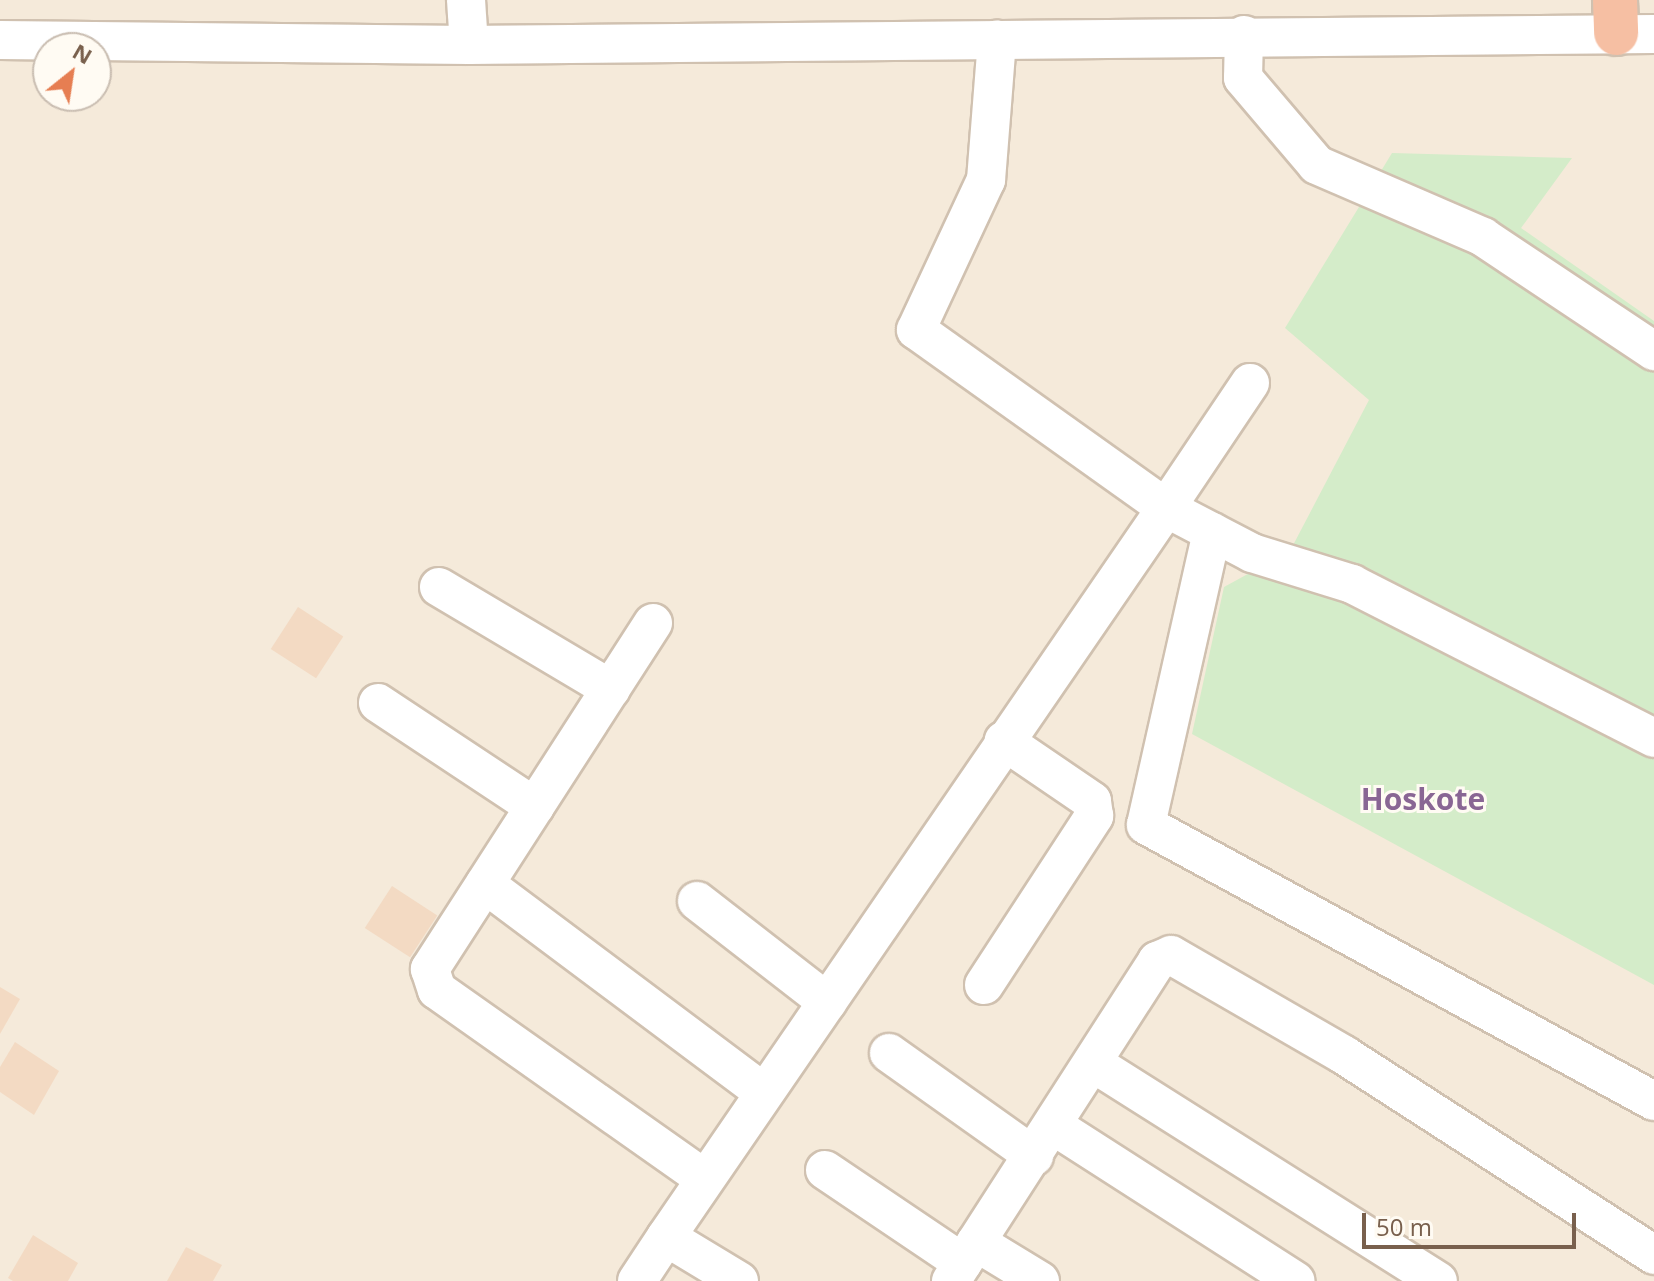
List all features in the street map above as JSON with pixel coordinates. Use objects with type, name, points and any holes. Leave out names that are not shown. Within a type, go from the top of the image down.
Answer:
[{"type":"street","points":[[466,0],[469,45]]},
{"type":"street","points":[[0,40],[469,45],[1244,35],[1628,22]]},
{"type":"street","points":[[1244,35],[1243,78],[1317,165],[1483,237],[1654,351]]},
{"type":"street","points":[[997,39],[986,180],[916,330],[1166,508],[1252,553],[1352,584],[1654,738]]},
{"type":"street","points":[[637,1281],[763,1092],[1250,383]]},
{"type":"street","points":[[1212,532],[1146,825],[1654,1101]]},
{"type":"street","points":[[439,587],[611,689]]},
{"type":"street","points":[[653,623],[430,969],[437,990],[705,1179]]},
{"type":"street","points":[[378,703],[535,807]]},
{"type":"street","points":[[984,985],[1094,816],[1092,801],[1004,741]]},
{"type":"street","points":[[485,884],[763,1092]]},
{"type":"street","points":[[697,901],[827,1002]]},
{"type":"street","points":[[963,1262],[1044,1141],[1157,961],[1171,955],[1344,1055],[1654,1255]]},
{"type":"street","points":[[889,1053],[1295,1281]]},
{"type":"street","points":[[1093,1063],[1438,1281]]},
{"type":"street","points":[[825,1170],[963,1262],[1040,1281]]},
{"type":"street","points":[[666,1237],[739,1281]]},
{"type":"shaded area","points":[[0,0],[1654,0],[1654,1281],[0,1281]]},
{"type":"green space","points":[[1392,153],[1572,158],[1521,228],[1654,321],[1654,985],[1192,734],[1224,587],[1290,551],[1369,400],[1285,328]]},
{"type":"building","points":[[298,607],[343,636],[316,678],[271,649]]},
{"type":"building","points":[[392,886],[437,915],[410,957],[365,928]]},
{"type":"building","points":[[0,987],[20,999],[0,1034]]},
{"type":"building","points":[[15,1042],[59,1071],[34,1115],[0,1092],[0,1067]]},
{"type":"building","points":[[33,1235],[78,1263],[68,1281],[13,1281],[8,1278]]},
{"type":"building","points":[[186,1247],[222,1265],[213,1281],[167,1281]]},
{"type":"district","name":"Hoskote","points":[[1423,799]]}]
